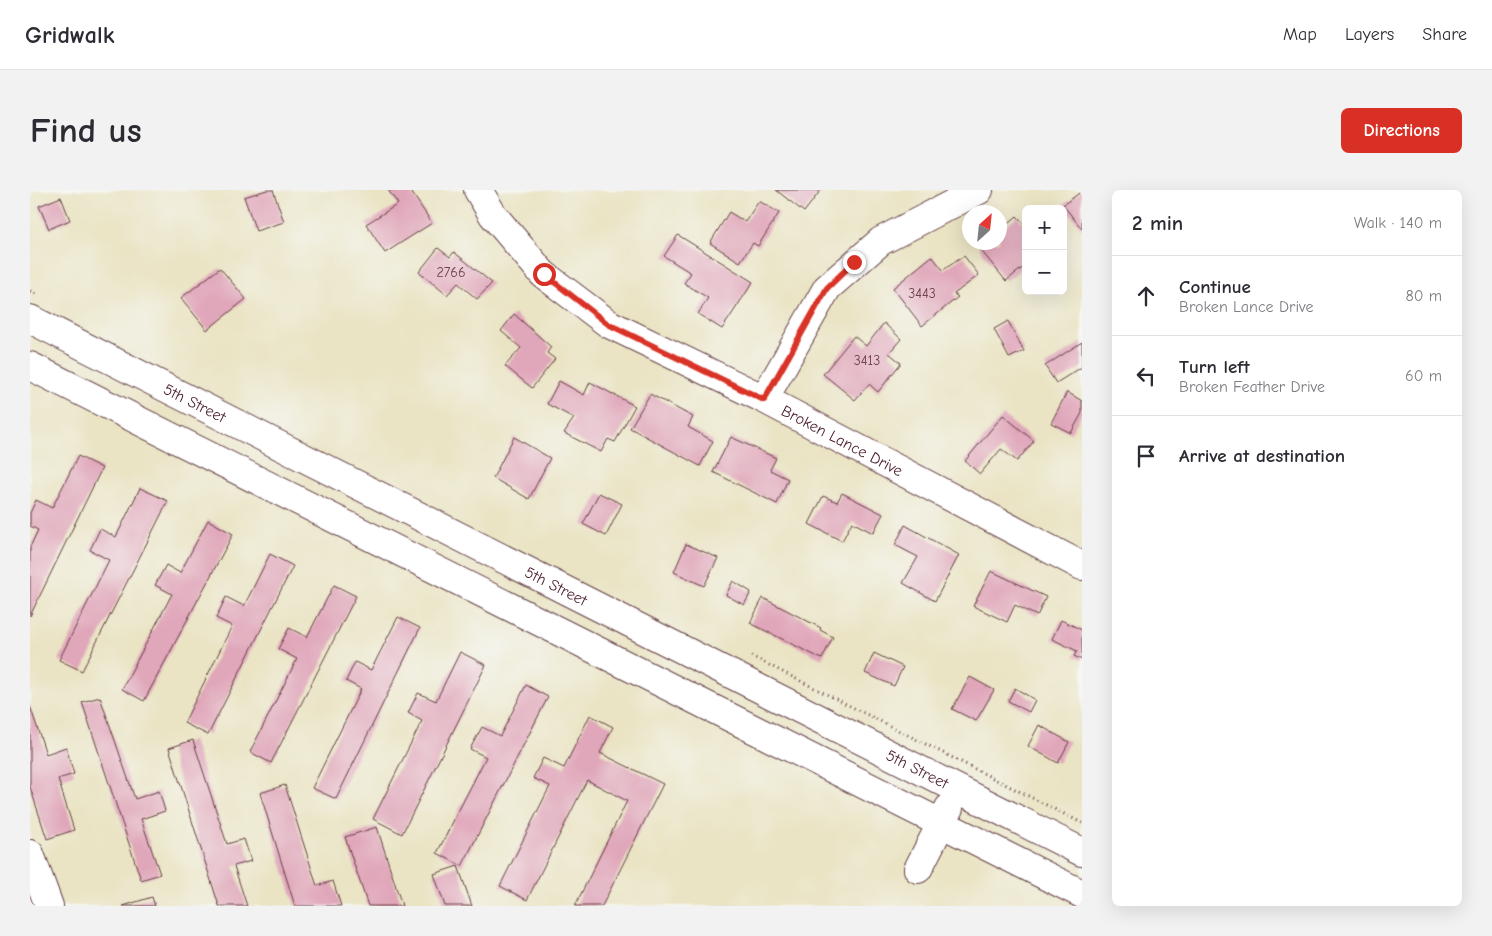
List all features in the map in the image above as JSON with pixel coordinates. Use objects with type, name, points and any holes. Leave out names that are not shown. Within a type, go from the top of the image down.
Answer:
[{"type":"street","name":"Broken Lance Drive","points":[[478,190],[493,215],[544,274],[608,324],[764,400],[1082,566]]},
{"type":"street","points":[[764,400],[827,288],[882,241],[979,190]]},
{"type":"street","name":"5th Street","points":[[30,319],[1082,852]]},
{"type":"street","points":[[30,366],[1082,894]]},
{"type":"street","points":[[918,869],[958,789]]},
{"type":"street","points":[[30,854],[49,906]]},
{"type":"building","points":[[273,190],[284,222],[256,231],[244,197]]},
{"type":"building","points":[[388,190],[410,190],[432,223],[385,253],[366,224],[398,204]]},
{"type":"building","points":[[776,190],[821,190],[804,212]]},
{"type":"building","points":[[1082,191],[1082,229],[1067,210],[1067,205],[1063,205]]},
{"type":"building","points":[[61,197],[70,220],[49,229],[39,206]]},
{"type":"building","points":[[759,201],[779,213],[758,246],[753,243],[740,262],[710,243],[729,212],[745,222]]},
{"type":"building","points":[[1017,216],[1022,222],[1022,268],[1006,281],[981,250],[1007,250],[1007,224]]},
{"type":"building","points":[[678,235],[753,282],[722,329],[698,314],[708,298],[684,283],[691,273],[664,256]]},
{"type":"building","points":[[438,248],[450,257],[454,252],[492,283],[477,299],[458,283],[447,295],[419,272]]},
{"type":"building","points":[[932,256],[943,270],[964,256],[979,275],[954,294],[958,297],[922,326],[893,288]]},
{"type":"building","points":[[220,268],[246,299],[207,330],[181,298]]},
{"type":"building","points":[[514,314],[551,347],[547,353],[555,359],[532,388],[505,366],[521,348],[501,331]]},
{"type":"building","points":[[1008,321],[1024,351],[1009,358],[994,329]]},
{"type":"building","points":[[884,323],[901,339],[889,353],[901,363],[878,392],[869,384],[855,400],[823,374],[854,336],[866,346]]},
{"type":"building","points":[[1082,342],[1082,367],[1056,383],[1045,366]]},
{"type":"building","points":[[559,381],[584,395],[590,382],[635,406],[615,442],[608,439],[601,452],[564,433],[574,418],[547,404]]},
{"type":"building","points":[[1067,392],[1082,401],[1082,413],[1071,433],[1051,423]]},
{"type":"building","points":[[650,394],[693,417],[688,427],[713,441],[700,466],[630,428]]},
{"type":"building","points":[[1003,415],[1034,441],[1017,461],[1001,449],[980,474],[965,461]]},
{"type":"building","points":[[514,437],[550,458],[529,499],[493,478]]},
{"type":"building","points":[[731,437],[776,458],[770,470],[788,479],[777,504],[713,472]]},
{"type":"building","points":[[78,456],[102,468],[30,616],[30,547],[38,530],[30,526],[30,513],[36,500],[52,508]]},
{"type":"building","points":[[140,488],[168,501],[82,671],[59,660],[109,560],[90,550],[100,529],[116,537]]},
{"type":"building","points":[[599,493],[622,504],[606,536],[583,524]]},
{"type":"building","points":[[842,493],[883,514],[873,533],[852,522],[842,541],[809,524],[823,496],[837,502]]},
{"type":"building","points":[[208,520],[233,534],[144,701],[122,689],[172,594],[155,585],[166,565],[180,573]]},
{"type":"building","points":[[905,525],[959,555],[935,601],[903,583],[918,557],[895,545]]},
{"type":"building","points":[[686,544],[718,558],[704,586],[674,572]]},
{"type":"building","points":[[270,554],[293,566],[208,735],[184,723],[232,626],[216,618],[226,597],[244,606]]},
{"type":"building","points":[[991,571],[1046,597],[1037,616],[1015,605],[1007,622],[973,606]]},
{"type":"building","points":[[733,581],[751,592],[744,605],[726,595]]},
{"type":"building","points":[[334,585],[356,596],[271,763],[250,752],[297,659],[278,649],[289,628],[307,637]]},
{"type":"building","points":[[763,598],[821,628],[820,630],[833,637],[822,659],[750,623]]},
{"type":"building","points":[[398,617],[420,628],[336,799],[312,788],[361,689],[346,681],[355,662],[371,670]]},
{"type":"building","points":[[1061,620],[1082,630],[1082,660],[1074,656],[1077,651],[1052,639]]},
{"type":"building","points":[[460,652],[486,665],[402,834],[373,819],[422,721],[408,713],[418,693],[436,701]]},
{"type":"building","points":[[874,653],[903,667],[894,686],[865,673]]},
{"type":"building","points":[[970,677],[994,690],[976,721],[952,709]]},
{"type":"building","points":[[526,685],[548,697],[462,866],[437,853],[486,757],[470,749],[482,727],[500,736]]},
{"type":"building","points":[[1015,688],[1035,700],[1029,712],[1008,701]]},
{"type":"building","points":[[100,697],[135,799],[159,791],[165,811],[141,819],[160,874],[141,880],[82,702]]},
{"type":"building","points":[[30,706],[46,754],[66,747],[74,774],[58,779],[74,830],[47,839],[30,787]]},
{"type":"building","points":[[590,715],[613,727],[600,753],[663,784],[602,906],[575,906],[627,801],[587,780],[527,900],[500,886],[550,786],[533,778],[543,758],[564,768]]},
{"type":"building","points":[[1039,725],[1069,742],[1058,763],[1028,746]]},
{"type":"building","points":[[193,740],[227,844],[244,839],[251,861],[234,866],[247,906],[219,906],[169,748]]},
{"type":"building","points":[[285,785],[317,886],[333,881],[341,906],[295,906],[260,793]]},
{"type":"building","points":[[377,827],[402,906],[368,906],[345,837]]},
{"type":"building","points":[[458,866],[472,906],[445,906],[434,874]]},
{"type":"building","points":[[152,897],[155,906],[123,906]]},
{"type":"route","points":[[544,274],[608,324],[764,400],[827,288],[854,262]]}]
